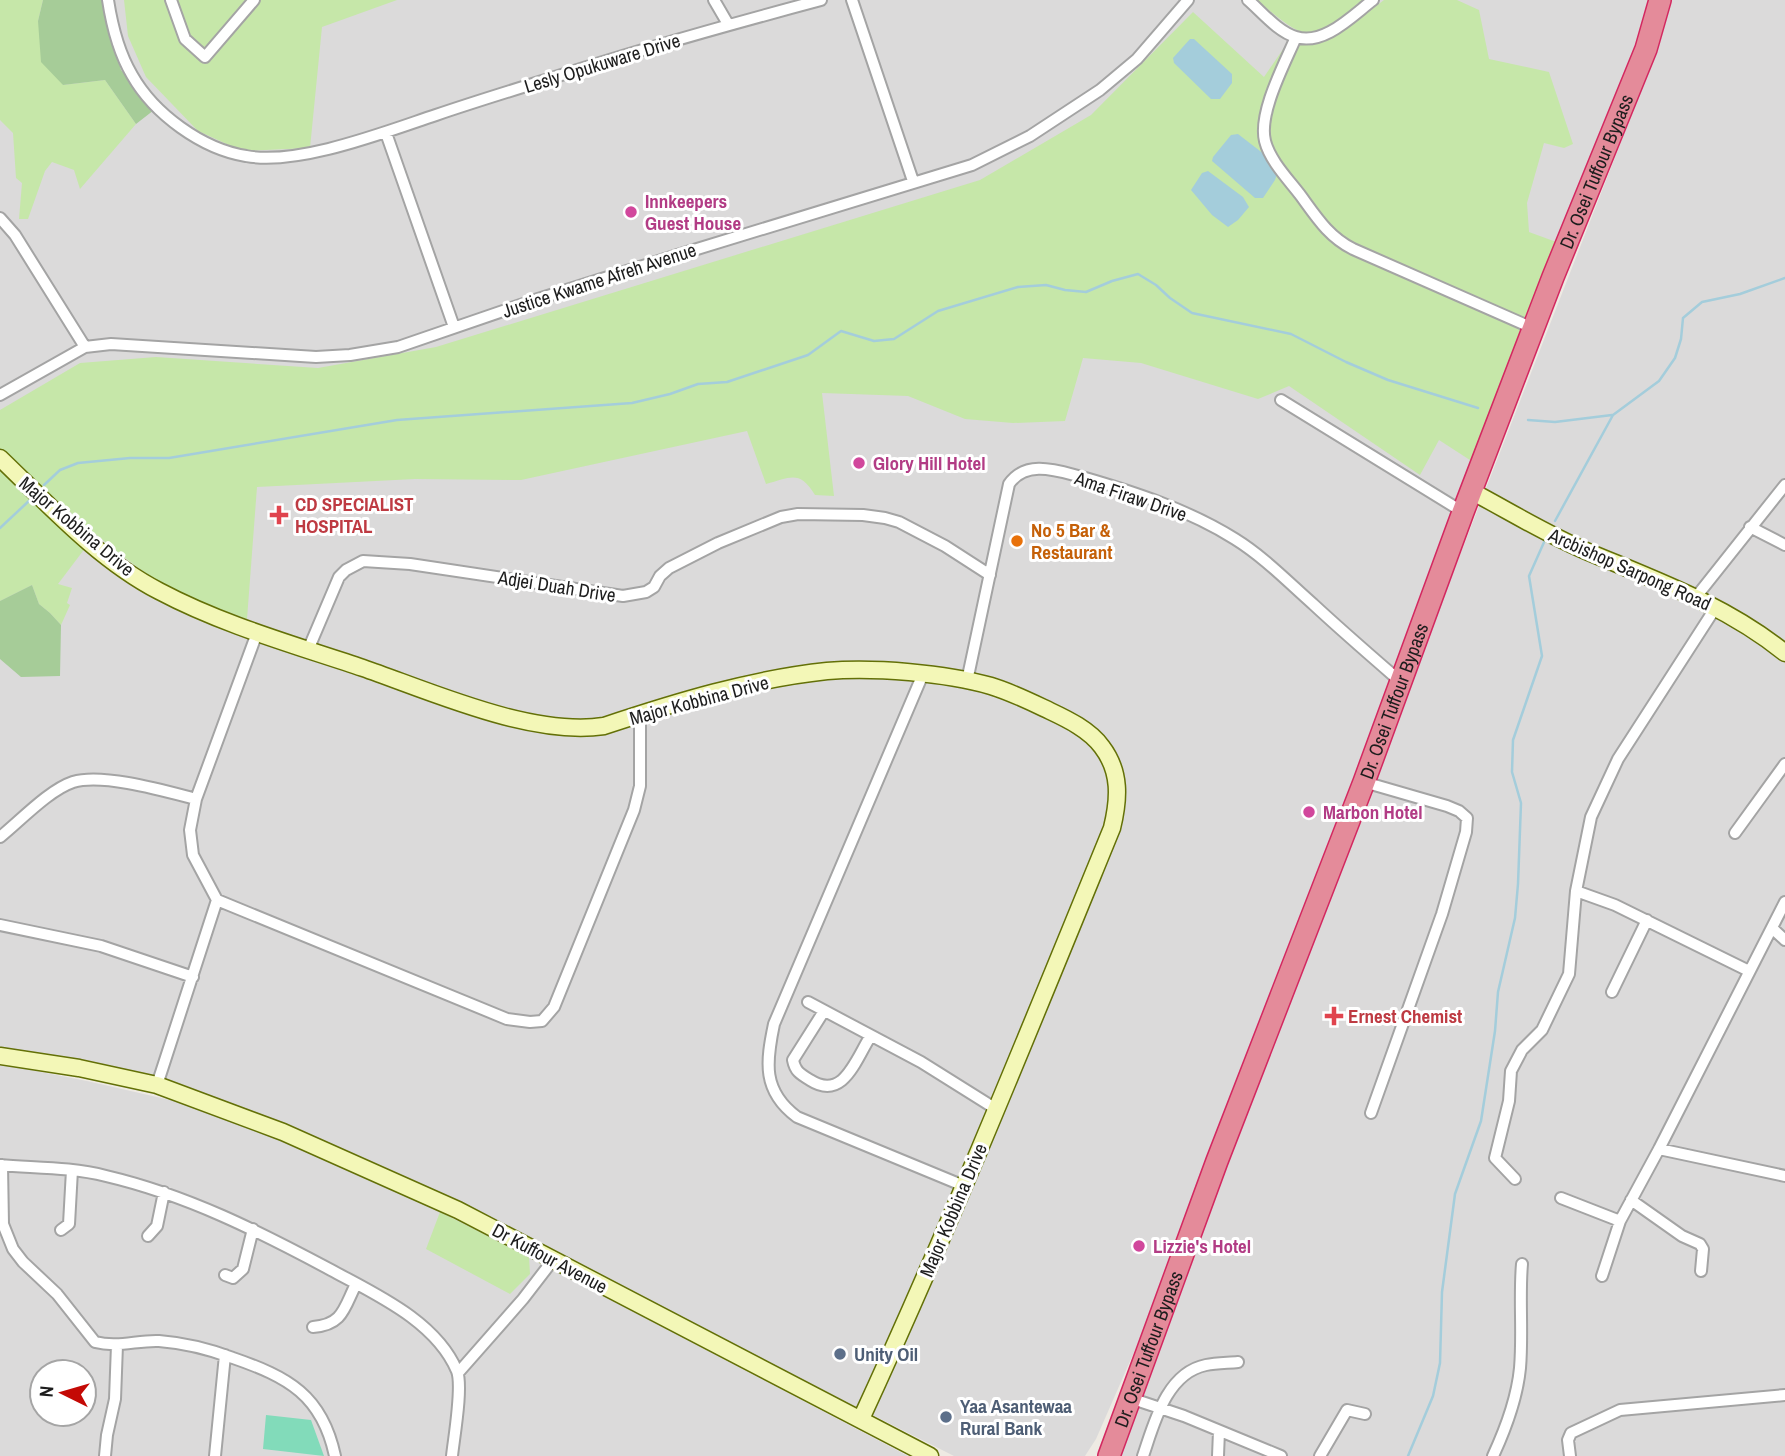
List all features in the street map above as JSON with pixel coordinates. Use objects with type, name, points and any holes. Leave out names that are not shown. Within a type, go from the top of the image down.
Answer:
[{"type":"highway","name":"Dr. Osei Tuffour Bypass","points":[[1110,1452],[1217,1161],[1364,782],[1471,491],[1553,277],[1646,49],[1660,0]]},
{"type":"street","name":"Lesly Opukuware Drive","points":[[108,0],[111,19],[134,79],[150,99],[190,133],[225,151],[246,157],[288,157],[386,133],[582,68],[728,24],[821,0]]},
{"type":"street","points":[[171,0],[186,39],[205,57],[254,0]]},
{"type":"street","points":[[714,0],[728,24]]},
{"type":"street","points":[[852,0],[913,181]]},
{"type":"street","name":"Justice Kwame Afreh Avenue","points":[[0,395],[85,347],[111,344],[316,357],[361,354],[398,347],[913,181],[972,165],[1070,112],[1137,59],[1188,0]]},
{"type":"street","points":[[1248,0],[1283,30],[1296,37],[1309,38],[1330,32],[1373,0]]},
{"type":"street","points":[[1296,37],[1267,112],[1266,144],[1329,234],[1353,249],[1535,329]]},
{"type":"street","points":[[386,133],[454,327]]},
{"type":"street","points":[[0,218],[15,235],[85,347]]},
{"type":"street","points":[[1280,400],[1463,512]]},
{"type":"street","name":"Major Kobbina Drive","points":[[0,458],[100,551],[159,591],[257,633],[527,722],[590,729],[727,689],[819,672],[845,670],[923,674],[992,686],[1076,725],[1101,745],[1118,779],[1116,814],[1112,828],[964,1186],[861,1419]]},
{"type":"street","name":"Ama Firaw Drive","points":[[967,681],[1009,484],[1020,472],[1052,469],[1112,486],[1180,511],[1234,539],[1284,578],[1401,683]]},
{"type":"street","points":[[1696,597],[1785,486]]},
{"type":"street","name":"Arcbishop Sarpong Road","points":[[1471,491],[1583,549],[1716,607],[1755,630],[1785,653]]},
{"type":"street","name":"Adjei Duah Drive","points":[[309,650],[339,577],[363,561],[410,564],[623,596],[646,592],[654,587],[660,576],[669,568],[718,543],[780,517],[798,514],[863,515],[900,522],[990,575]]},
{"type":"street","points":[[1750,527],[1785,545]]},
{"type":"street","points":[[1515,1179],[1495,1158],[1509,1101],[1511,1071],[1522,1050],[1542,1030],[1569,974],[1576,891],[1591,817],[1613,768],[1716,607]]},
{"type":"street","points":[[257,633],[195,799],[190,830],[193,855],[217,900],[507,1019],[542,1021],[554,1007],[634,810],[640,786],[640,714]]},
{"type":"street","points":[[923,674],[774,1024],[769,1078],[771,1089],[797,1117],[964,1186]]},
{"type":"street","points":[[1735,833],[1785,764]]},
{"type":"street","points":[[0,837],[54,793],[71,783],[83,780],[144,787],[195,799]]},
{"type":"street","points":[[1364,782],[1447,806],[1467,818],[1460,857],[1435,938],[1371,1113]]},
{"type":"street","points":[[1576,891],[1615,905],[1749,971]]},
{"type":"street","points":[[158,1085],[217,900]]},
{"type":"street","points":[[1602,1276],[1620,1221],[1785,902]]},
{"type":"street","points":[[1612,992],[1647,920]]},
{"type":"street","points":[[0,925],[102,946],[193,977]]},
{"type":"street","points":[[1772,928],[1785,940]]},
{"type":"street","points":[[808,1002],[921,1062],[996,1109]]},
{"type":"street","points":[[824,1011],[793,1060],[795,1069],[800,1074],[819,1086],[832,1087],[843,1081],[870,1037]]},
{"type":"street","name":"Dr Kuffour Avenue","points":[[0,1056],[79,1068],[158,1085],[283,1132],[458,1210],[930,1456]]},
{"type":"street","points":[[1659,1149],[1785,1176]]},
{"type":"street","points":[[335,1456],[324,1421],[308,1397],[275,1373],[191,1345],[148,1340],[117,1345],[95,1342],[57,1294],[13,1249],[3,1224],[1,1165],[103,1175],[164,1192],[220,1213],[389,1301],[417,1321],[458,1373],[459,1390],[452,1456]]},
{"type":"street","points":[[61,1230],[69,1224],[72,1170]]},
{"type":"street","points":[[148,1236],[157,1226],[164,1192]]},
{"type":"street","points":[[1561,1198],[1620,1221]]},
{"type":"street","points":[[1632,1200],[1682,1236],[1700,1244],[1703,1249],[1701,1271]]},
{"type":"street","points":[[225,1275],[233,1278],[243,1269],[253,1229]]},
{"type":"street","points":[[458,1373],[553,1260]]},
{"type":"street","points":[[1493,1456],[1509,1417],[1520,1369],[1519,1306],[1522,1264]]},
{"type":"street","points":[[313,1327],[330,1326],[339,1318],[355,1284]]},
{"type":"street","points":[[105,1456],[116,1399],[117,1345]]},
{"type":"street","points":[[215,1456],[225,1355]]},
{"type":"street","points":[[1143,1456],[1160,1408],[1185,1375],[1203,1365],[1238,1363]]},
{"type":"street","points":[[1570,1456],[1568,1445],[1571,1433],[1620,1410],[1785,1395]]},
{"type":"street","points":[[1130,1398],[1281,1456]]},
{"type":"street","points":[[1320,1456],[1348,1410],[1364,1414]]},
{"type":"street","points":[[1218,1456],[1219,1431]]},
{"type":"shaded area","points":[[0,0],[1653,0],[1638,51],[1148,1320],[1096,1439],[1085,1456],[954,1456],[373,1163],[184,1085],[91,1061],[0,1049]]},
{"type":"shaded area","points":[[1671,0],[1785,0],[1785,1456],[1118,1456],[1241,1117],[1660,42]]},
{"type":"shaded area","points":[[0,1064],[183,1103],[282,1139],[387,1185],[908,1456],[0,1456]]},
{"type":"green space","points":[[0,0],[43,0],[38,21],[63,85],[105,80],[136,124],[80,189],[74,170],[52,162],[45,171],[28,219],[19,219],[22,183],[16,178],[13,133],[0,120]]},
{"type":"green space","points":[[43,0],[104,0],[105,14],[121,70],[154,110],[136,124],[105,80],[63,85],[41,62],[38,21]]},
{"type":"green space","points":[[124,0],[397,0],[322,27],[310,148],[242,151],[198,131],[146,77],[128,36]]},
{"type":"green space","points":[[1257,0],[1365,0],[1334,26],[1311,34],[1288,25]]},
{"type":"green space","points":[[1384,0],[1457,0],[1479,10],[1489,59],[1549,72],[1573,144],[1564,148],[1544,143],[1527,203],[1529,232],[1559,243],[1473,462],[1439,440],[1420,475],[1289,386],[1258,399],[1141,363],[1083,358],[1065,421],[1013,423],[965,419],[908,396],[822,393],[834,496],[815,495],[805,482],[794,477],[766,484],[747,431],[521,480],[415,479],[257,487],[247,619],[178,591],[140,569],[86,526],[0,449],[0,410],[80,363],[156,357],[318,368],[436,347],[980,180],[1091,115],[1193,12],[1264,77],[1288,42],[1304,43],[1329,38],[1351,26]]},
{"type":"green space","points":[[0,469],[86,547],[58,584],[72,588],[67,603],[70,605],[61,625],[39,604],[32,585],[0,601]]},
{"type":"green space","points":[[32,585],[39,604],[61,625],[60,676],[21,677],[0,659],[0,601]]},
{"type":"green space","points":[[440,1212],[529,1257],[530,1274],[510,1294],[426,1249]]},
{"type":"green space","points":[[266,1415],[311,1420],[324,1456],[263,1449]]},
{"type":"water","points":[[1190,39],[1194,39],[1232,74],[1232,83],[1220,99],[1211,99],[1174,63],[1173,58]]},
{"type":"water","points":[[1238,134],[1273,161],[1278,171],[1263,198],[1255,198],[1212,161],[1231,135]]},
{"type":"water","points":[[1208,171],[1243,197],[1249,207],[1228,227],[1212,215],[1191,190],[1202,173]]},
{"type":"waterway","points":[[44,485],[60,470],[78,463],[130,458],[169,458],[397,420],[632,403],[698,384],[727,382],[808,355],[841,331],[874,341],[894,339],[938,311],[1018,287],[1046,285],[1086,292],[1138,274],[1192,313],[1291,334],[1388,380],[1478,408]]},
{"type":"waterway","points":[[1555,521],[1613,415],[1659,381],[1675,358],[1681,339],[1683,318],[1702,302],[1740,294],[1785,278]]},
{"type":"waterway","points":[[1528,420],[1555,422],[1612,415]]},
{"type":"waterway","points":[[0,528],[31,499]]},
{"type":"waterway","points":[[1408,1456],[1433,1396],[1440,1363],[1442,1292],[1455,1194],[1481,1121],[1495,1031],[1498,992],[1515,918],[1521,803],[1512,772],[1513,740],[1542,656],[1529,576],[1545,540]]},
{"type":"place","name":"Innkeepers Guest House","points":[[631,212]]},
{"type":"place","name":"Glory Hill Hotel","points":[[859,463]]},
{"type":"place","name":"CD SPECIALIST HOSPITAL","points":[[279,515]]},
{"type":"place","name":"No 5 Bar & Restaurant","points":[[1017,541]]},
{"type":"place","name":"Marbon Hotel","points":[[1309,812]]},
{"type":"place","name":"Ernest Chemist","points":[[1334,1016]]},
{"type":"place","name":"Lizzie's Hotel","points":[[1139,1246]]},
{"type":"place","name":"Unity Oil","points":[[840,1354]]},
{"type":"place","name":"Yaa Asantewaa Rural Bank","points":[[946,1417]]}]
